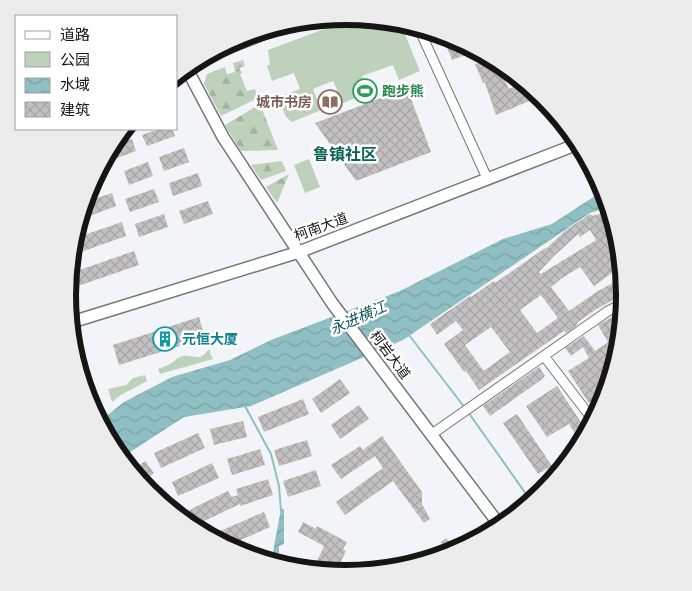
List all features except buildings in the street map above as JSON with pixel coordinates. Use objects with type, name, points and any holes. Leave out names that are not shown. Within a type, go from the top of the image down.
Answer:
[{"type":"street","points":[[422,36],[488,178]]},
{"type":"street","name":"柯岩大道","points":[[190,75],[223,137],[332,303],[496,520]]},
{"type":"street","name":"柯南大道","points":[[77,321],[299,252],[572,146]]},
{"type":"street","points":[[432,434],[616,307]]},
{"type":"street","points":[[544,356],[589,415]]},
{"type":"green space","points":[[333,26],[370,26],[372,30],[381,27],[404,31],[420,71],[399,80],[393,65],[362,76],[368,93],[343,103],[333,81],[313,89],[321,110],[292,122],[286,117],[278,97],[300,89],[294,73],[272,81],[267,65],[270,65],[268,50]]},
{"type":"green space","points":[[243,60],[245,66],[239,68],[242,73],[240,74],[247,91],[255,89],[258,98],[221,116],[204,84],[207,74],[225,67],[227,74],[235,72],[233,63]]},
{"type":"green space","points":[[260,104],[278,150],[241,151],[225,125]]},
{"type":"green space","points":[[309,159],[320,187],[305,193],[294,165]]},
{"type":"green space","points":[[282,161],[286,171],[261,180],[251,165]]},
{"type":"green space","points":[[289,174],[277,203],[266,187]]},
{"type":"green space","points":[[210,350],[213,359],[160,374],[158,369],[180,357],[199,357]]},
{"type":"green space","points":[[145,375],[147,381],[112,402],[108,389],[126,385],[133,378]]},
{"type":"water","name":"永进横江","points":[[597,195],[602,209],[590,213],[403,340],[251,406],[184,417],[127,454],[104,418],[124,402],[172,377],[230,360],[271,340],[400,291],[503,239],[552,224]]},
{"type":"water","points":[[281,509],[284,509],[284,544],[279,546],[277,557],[272,556]]},
{"type":"waterway","points":[[409,335],[465,408]]},
{"type":"waterway","points":[[245,406],[271,454],[279,486],[281,511]]},
{"type":"waterway","points":[[468,412],[527,496]]},
{"type":"place","name":"跑步熊","points":[[365,91]]},
{"type":"place","name":"城市书房","points":[[330,102]]},
{"type":"place","name":"元恒大厦","points":[[165,339]]},
{"type":"district","name":"鲁镇社区","points":[[345,154]]}]
